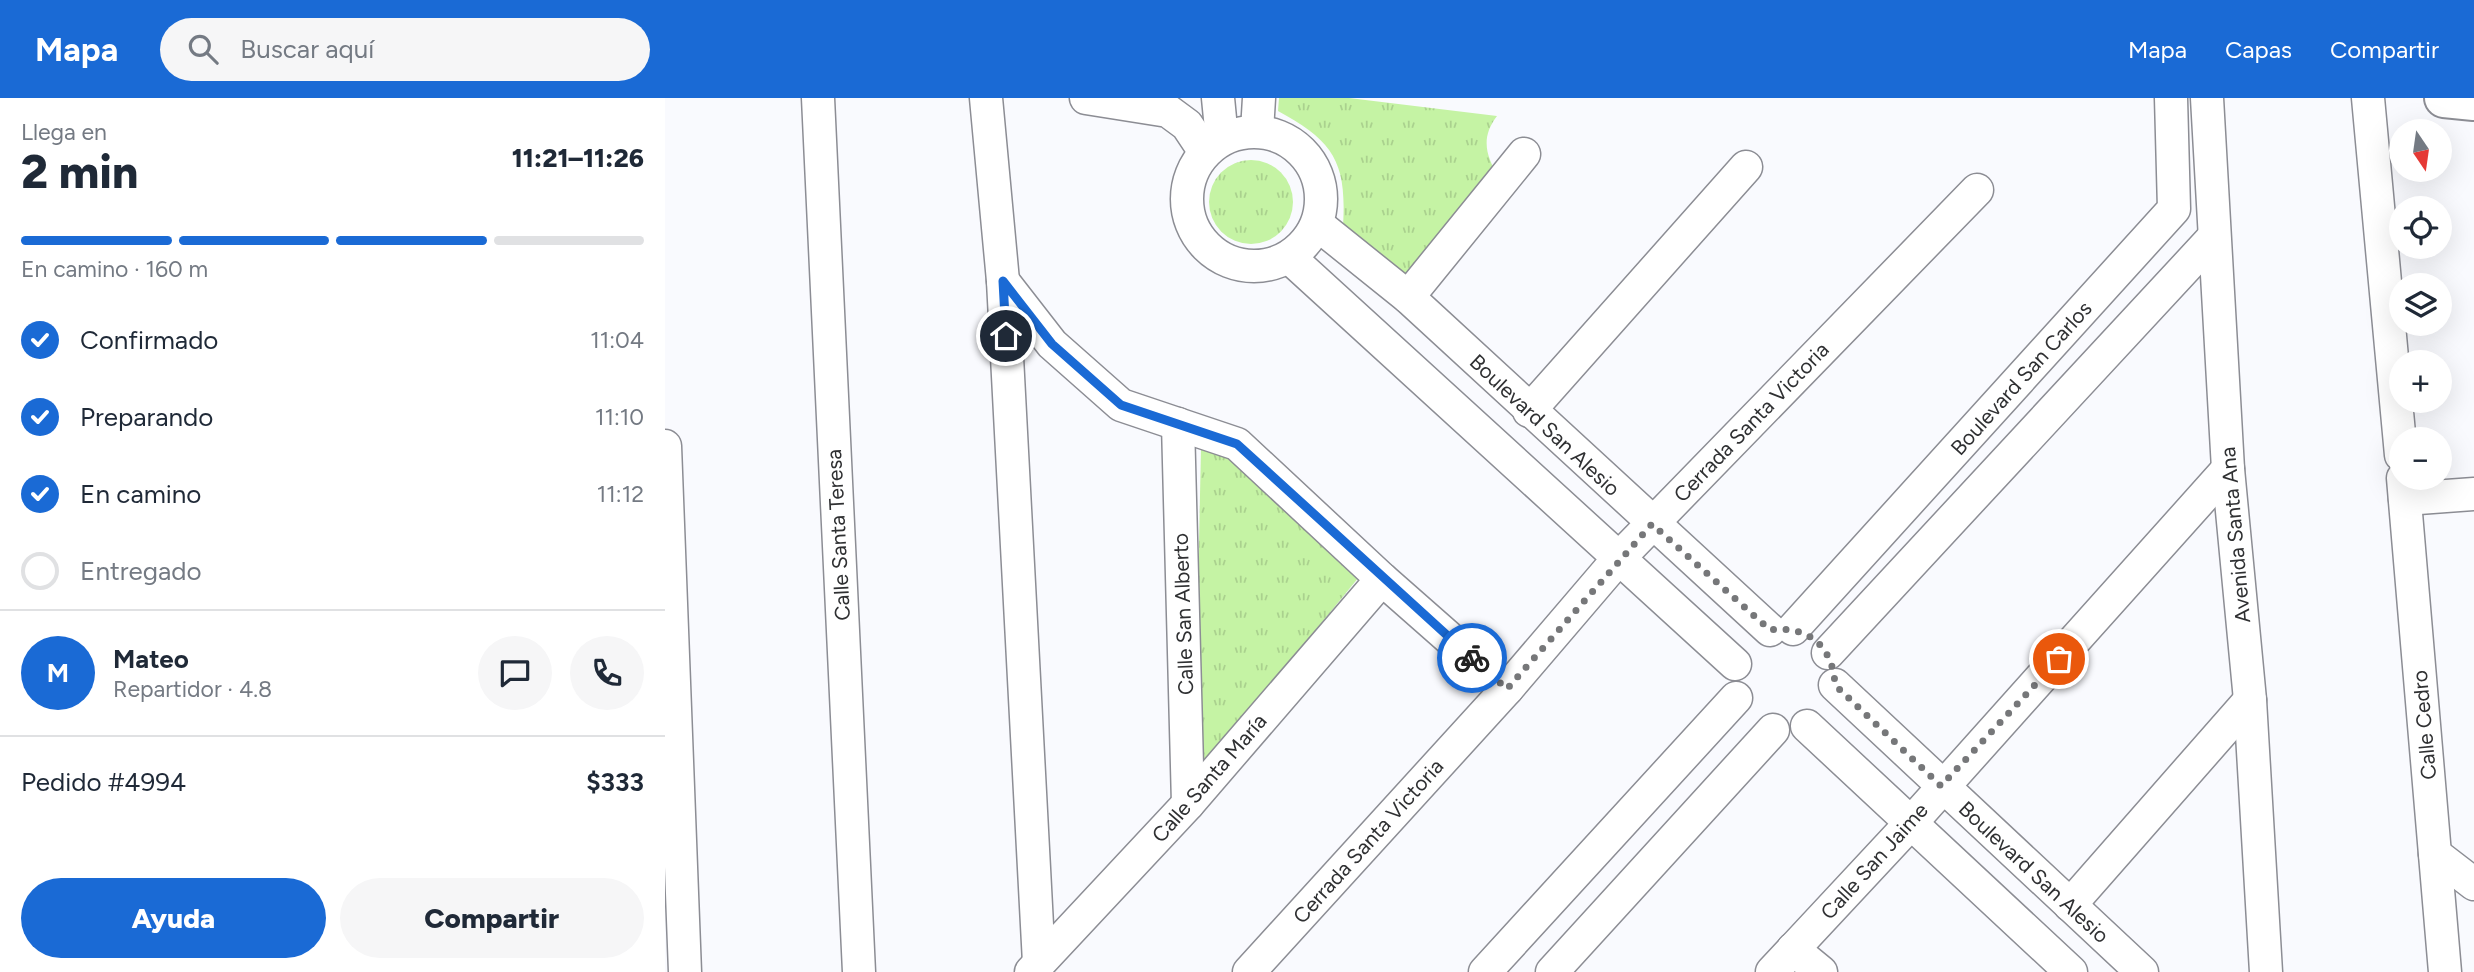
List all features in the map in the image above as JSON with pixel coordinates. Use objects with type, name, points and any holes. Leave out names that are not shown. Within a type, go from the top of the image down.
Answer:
[{"type":"main road","points":[[2444,98],[2474,101]]},
{"type":"street","name":"Calle Santa Teresa","points":[[818,98],[859,972]]},
{"type":"street","points":[[986,98],[1003,281],[1035,968]]},
{"type":"street","points":[[1086,98],[1168,111],[1213,146]]},
{"type":"street","points":[[1213,146],[1217,98]]},
{"type":"street","points":[[1257,131],[1259,98]]},
{"type":"street","name":"Boulevard San Carlos","points":[[1782,630],[2174,209],[2171,98]]},
{"type":"street","name":"Avenida Santa Ana","points":[[2207,98],[2228,469],[2250,700],[2266,972]]},
{"type":"street","points":[[2368,98],[2398,427]]},
{"type":"street","points":[[1257,131],[1282,137],[1303,152],[1318,173],[1322,198],[1317,224],[1306,243],[1289,257],[1269,265],[1248,267],[1227,261],[1208,250],[1195,233],[1187,213],[1187,191],[1192,170],[1213,146],[1239,133],[1257,131]]},
{"type":"street","points":[[1408,297],[1524,154]]},
{"type":"street","points":[[1529,411],[1746,166]]},
{"type":"street","name":"Cerrada Santa Victoria","points":[[1249,972],[1507,689],[1619,558],[1977,190]]},
{"type":"street","name":"Boulevard San Alesio","points":[[1317,224],[1408,297],[1652,524],[1782,630]]},
{"type":"street","points":[[1828,653],[2213,238]]},
{"type":"street","points":[[1289,257],[1735,664]]},
{"type":"street","points":[[1003,281],[1052,344],[1121,405],[1237,444],[1382,579],[1507,689]]},
{"type":"street","name":"Calle San Alberto","points":[[1178,424],[1188,804]]},
{"type":"street","points":[[665,446],[685,972]]},
{"type":"street","name":"Calle San Jaime","points":[[1772,972],[1910,824],[1941,786],[2228,469]]},
{"type":"street","name":"Calle Cedro","points":[[2404,490],[2445,972]]},
{"type":"street","points":[[2427,490],[2474,494]]},
{"type":"street","name":"Calle Santa María","points":[[1035,968],[1188,804],[1382,579]]},
{"type":"street","points":[[1782,630],[1807,634],[1828,653],[1834,669],[1835,685],[1831,702],[1821,716],[1807,726],[1790,731],[1773,730],[1757,724],[1744,713],[1735,698],[1732,681],[1735,664],[1749,643],[1782,630]]},
{"type":"street","name":"Boulevard San Alesio","points":[[1835,685],[2142,972]]},
{"type":"street","points":[[1485,972],[1735,698]]},
{"type":"street","points":[[2070,905],[2250,700]]},
{"type":"street","points":[[1807,726],[2071,972]]},
{"type":"street","points":[[1552,972],[1773,730]]},
{"type":"street","points":[[2435,854],[2474,884]]},
{"type":"street","points":[[1793,949],[1821,972]]},
{"type":"green space","points":[[1279,98],[1349,98],[1497,116],[1489,131],[1487,146],[1499,177],[1428,297],[1343,226],[1342,185],[1333,155],[1312,132],[1278,111]]},
{"type":"green space","points":[[1251,160],[1267,163],[1281,172],[1290,186],[1293,202],[1290,218],[1281,232],[1267,241],[1251,244],[1235,241],[1221,232],[1212,218],[1209,202],[1212,186],[1221,172],[1235,163]]},
{"type":"green space","points":[[1201,448],[1235,455],[1359,577],[1194,779]]},
{"type":"way so far","points":[[1472,658],[1507,689],[1619,558],[1652,524],[1770,630],[1793,629],[1819,642],[1828,653],[1834,669],[1835,685],[1941,786],[2059,659]]},
{"type":"route","points":[[1006,336],[1003,281],[1052,344],[1121,405],[1237,444],[1382,579],[1472,658]]}]
